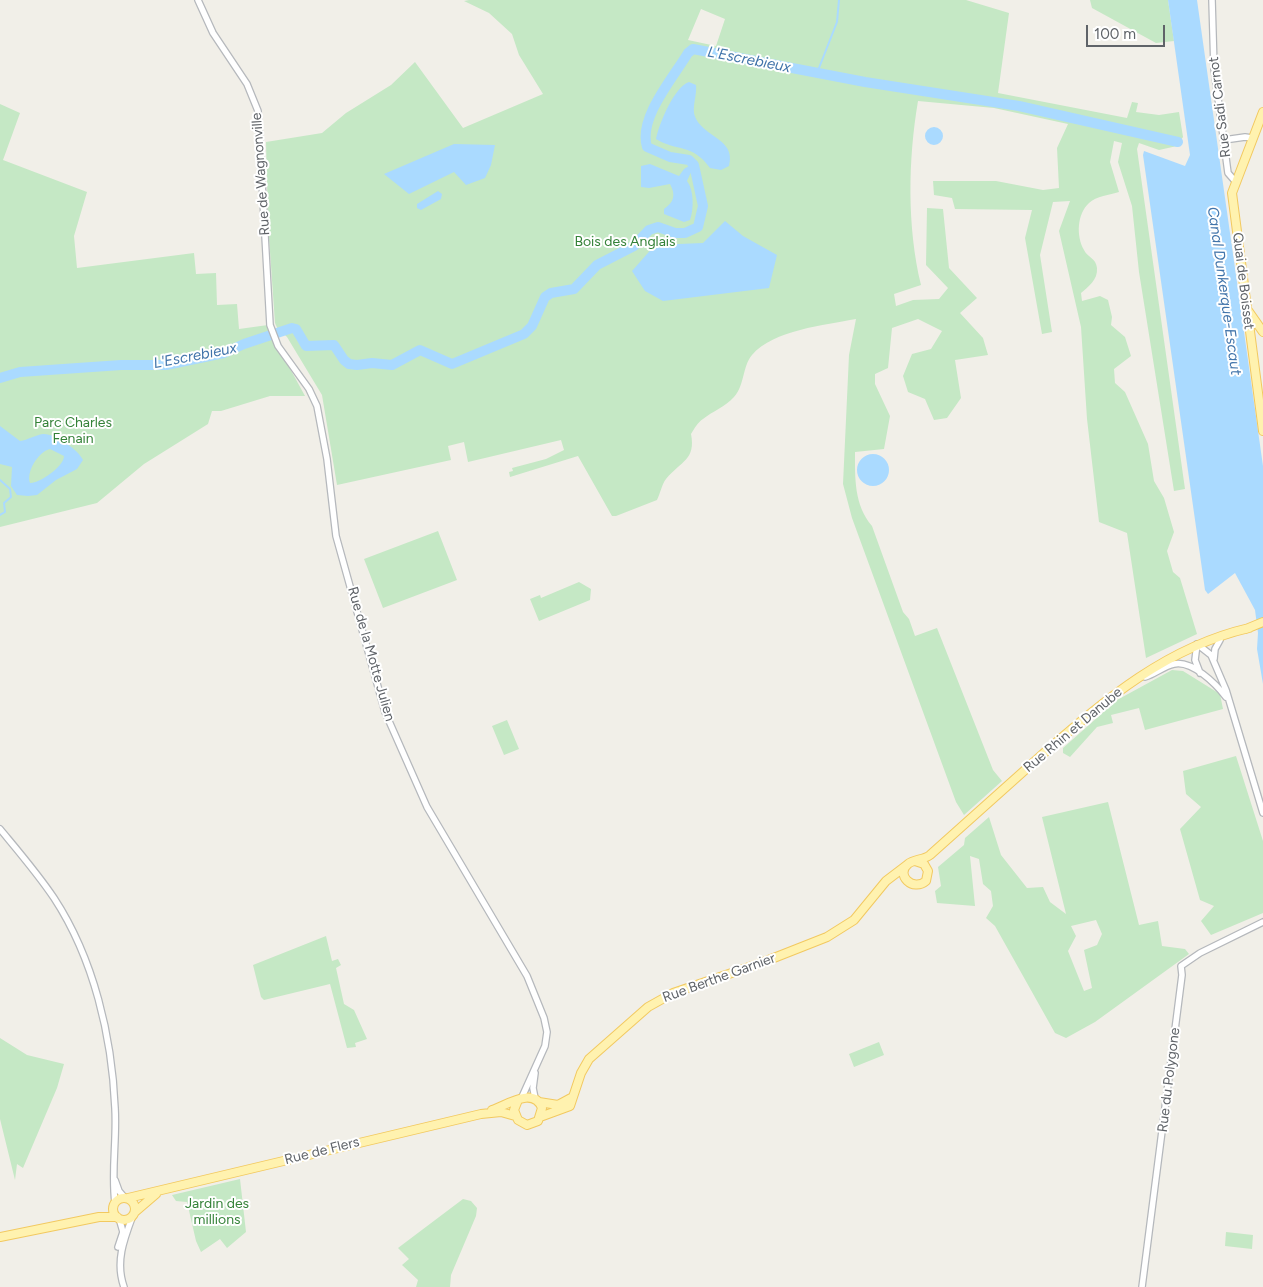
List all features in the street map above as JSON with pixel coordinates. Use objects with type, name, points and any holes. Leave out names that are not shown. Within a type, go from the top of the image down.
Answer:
[{"type":"main road","name":"Quai de Boisset","points":[[1263,112],[1242,161],[1232,196],[1263,431]]},
{"type":"main road","points":[[1247,310],[1263,332]]},
{"type":"main road","points":[[1251,627],[1263,622]]},
{"type":"main road","name":"Rue Rhin et Danube","points":[[928,870],[933,858],[1099,710],[1145,677],[1198,647],[1251,627]]},
{"type":"main road","name":"Rue Rhin et Danube","points":[[915,861],[930,855],[1103,701],[1146,671],[1198,647],[1251,627]]},
{"type":"main road","points":[[882,886],[895,878],[906,879],[914,885],[921,884],[928,878],[928,870],[923,863],[915,861],[907,865],[904,872],[906,879]]},
{"type":"main road","name":"Rue Berthe Garnier","points":[[540,1117],[567,1108],[573,1102],[581,1073],[589,1059],[653,1003],[678,991],[761,963],[827,937],[854,920],[882,886],[907,865]]},
{"type":"main road","points":[[537,1100],[542,1110],[540,1117],[535,1123],[527,1125],[519,1122],[515,1116],[514,1109],[520,1099],[537,1100],[550,1106],[561,1105],[570,1099],[575,1092]]},
{"type":"main road","name":"Rue de Flers","points":[[127,1198],[481,1114],[520,1099]]},
{"type":"main road","name":"Rue de Flers","points":[[481,1114],[501,1112],[515,1116]]},
{"type":"main road","name":"Rue de Flers","points":[[134,1213],[150,1197],[164,1190]]},
{"type":"main road","points":[[0,1237],[109,1215],[127,1219],[134,1213],[134,1203],[127,1198],[119,1199],[100,1212],[71,1222]]},
{"type":"main road","points":[[114,1204],[114,1211],[118,1217]]},
{"type":"street","name":"Rue de Wagnonville","points":[[198,0],[213,33],[247,84],[259,116],[272,333]]},
{"type":"street","name":"Rue Sadi Carnot","points":[[1212,0],[1214,63],[1229,175],[1235,181]]},
{"type":"street","points":[[1224,140],[1252,138]]},
{"type":"street","name":"Rue de la Motte Julien","points":[[272,333],[283,354],[310,389],[317,406],[327,459],[336,536],[385,712],[427,807],[527,976],[540,1005],[547,1036],[536,1066],[520,1099]]},
{"type":"street","points":[[1214,661],[1215,649],[1220,640]]},
{"type":"street","points":[[1200,673],[1195,662],[1198,647],[1210,653],[1214,661],[1230,703],[1263,813]]},
{"type":"street","points":[[1145,677],[1176,664],[1184,665],[1200,673],[1218,688],[1230,703]]},
{"type":"street","points":[[0,829],[40,877],[64,914],[98,999],[107,1032],[116,1117],[112,1178],[114,1204]]},
{"type":"street","name":"Rue du Polygone","points":[[1142,1287],[1182,979],[1181,966],[1200,953],[1263,922]]},
{"type":"street","name":"Rue de la Motte Julien","points":[[536,1066],[534,1084],[537,1100]]},
{"type":"street","points":[[113,1161],[116,1186],[127,1198]]},
{"type":"street","points":[[124,1287],[119,1271],[119,1260],[134,1213]]},
{"type":"street","points":[[118,1217],[124,1232],[116,1265],[120,1287]]},
{"type":"green space","name":"Bois des Anglais","points":[[966,0],[1009,13],[998,93],[1127,118],[1132,102],[1138,103],[1136,112],[1159,115],[1179,112],[1183,137],[1177,146],[1159,150],[1139,143],[1137,149],[1185,489],[1174,491],[1139,272],[1132,206],[1118,162],[1122,143],[1114,141],[1110,162],[1119,192],[1099,197],[1089,203],[1080,219],[1079,232],[1081,244],[1086,253],[1095,262],[1097,268],[1094,280],[1081,293],[1082,301],[1100,296],[1108,300],[1112,317],[1111,325],[1125,337],[1131,356],[1114,369],[1115,383],[1125,392],[1148,444],[1154,481],[1164,498],[1174,532],[1167,551],[1173,572],[1180,578],[1197,634],[1146,658],[1127,533],[1099,522],[1087,419],[1081,327],[1059,231],[1070,201],[1053,202],[1040,255],[1052,332],[1042,334],[1025,238],[1032,210],[955,209],[952,198],[934,195],[933,181],[996,181],[1043,190],[1059,188],[1057,148],[1068,124],[994,108],[918,101],[912,146],[910,193],[913,240],[921,285],[894,294],[896,306],[913,300],[939,299],[948,288],[926,265],[927,208],[943,209],[949,268],[977,298],[960,313],[983,338],[988,355],[955,360],[961,398],[947,418],[934,420],[925,399],[908,392],[903,376],[912,354],[931,349],[942,331],[918,319],[892,328],[888,368],[875,374],[875,384],[890,416],[884,449],[855,452],[859,500],[866,518],[872,526],[903,612],[909,619],[915,636],[937,628],[993,770],[1002,781],[964,815],[956,802],[852,518],[843,484],[849,355],[856,319],[815,326],[786,334],[761,347],[749,360],[738,392],[734,397],[727,404],[701,420],[695,428],[691,434],[692,443],[689,455],[666,479],[657,500],[616,516],[612,516],[578,456],[510,477],[509,472],[513,471],[512,468],[546,459],[564,450],[561,440],[468,462],[464,442],[448,446],[451,460],[337,485],[322,395],[287,337],[281,331],[279,332],[275,323],[268,223],[266,142],[322,133],[346,113],[391,85],[415,62],[463,128],[543,94],[519,55],[512,34],[489,13],[464,1]],"holes":[[[701,9],[725,19],[716,46],[688,40]]]},
{"type":"green space","points":[[1090,0],[1168,0],[1174,41],[1156,43],[1092,8]]},
{"type":"green space","name":"Parc Charles Fenain","points":[[0,104],[20,113],[3,160],[87,192],[74,236],[77,268],[194,253],[196,274],[216,273],[217,305],[237,304],[239,329],[268,325],[305,396],[270,396],[221,411],[212,411],[208,424],[144,464],[97,503],[0,527]]},
{"type":"green space","points":[[438,531],[457,580],[383,608],[364,559]]},
{"type":"green space","points":[[579,582],[591,589],[590,600],[539,621],[530,599],[540,595],[541,598]]},
{"type":"green space","points":[[1172,670],[1183,671],[1220,694],[1223,709],[1145,730],[1139,708],[1111,715],[1113,723],[1097,727],[1070,757],[1063,753],[1063,748],[1117,700]]},
{"type":"green space","points":[[507,720],[519,749],[504,755],[492,726]]},
{"type":"green space","points":[[1236,756],[1263,841],[1263,913],[1211,935],[1201,921],[1214,906],[1200,900],[1180,829],[1201,807],[1186,794],[1183,771]]},
{"type":"green space","points":[[1108,802],[1139,925],[1158,921],[1162,946],[1185,949],[1189,954],[1095,1022],[1066,1038],[1055,1033],[995,926],[986,918],[993,906],[991,891],[983,884],[979,859],[970,856],[975,906],[937,903],[935,891],[941,886],[938,867],[964,845],[965,838],[989,817],[1001,855],[1027,888],[1043,887],[1050,902],[1066,914],[1042,817]],"holes":[[[1096,920],[1102,934],[1097,945],[1084,950],[1092,988],[1084,991],[1068,951],[1076,936],[1071,926]]]},
{"type":"green space","points":[[326,936],[332,961],[338,959],[341,965],[336,968],[344,1004],[354,1010],[367,1039],[355,1043],[356,1047],[347,1048],[330,984],[264,1000],[261,997],[253,965]]},
{"type":"green space","points":[[0,1038],[27,1055],[64,1064],[57,1088],[23,1168],[17,1164],[15,1180],[0,1119]]},
{"type":"green space","points":[[879,1042],[884,1055],[854,1067],[849,1054]]},
{"type":"green space","name":"Jardin des millions","points":[[240,1179],[246,1232],[227,1248],[220,1239],[201,1252],[196,1241],[187,1202],[176,1201],[172,1195]]},
{"type":"green space","points":[[463,1199],[471,1201],[477,1208],[476,1216],[451,1275],[450,1287],[416,1287],[418,1280],[402,1265],[409,1259],[398,1248]]},
{"type":"green space","points":[[1226,1232],[1253,1235],[1252,1249],[1225,1246]]},
{"type":"water","name":"Canal Dunkerque-Escaut","points":[[1168,0],[1197,0],[1263,466],[1263,684],[1257,649],[1258,633],[1255,610],[1235,573],[1208,594],[1205,590],[1143,155],[1144,151],[1185,166],[1190,155]]},
{"type":"water","points":[[689,82],[696,85],[694,113],[697,121],[728,149],[730,156],[729,166],[721,170],[710,168],[691,151],[671,146],[656,139],[660,124],[673,98],[683,85]]},
{"type":"water","points":[[934,127],[940,130],[943,136],[940,142],[934,145],[928,142],[925,136],[928,130]]},
{"type":"water","points":[[454,144],[495,145],[491,165],[485,178],[466,185],[454,172],[409,194],[384,174]]},
{"type":"water","points":[[650,164],[679,176],[689,166],[692,170],[687,181],[693,200],[690,220],[684,222],[664,214],[664,209],[673,198],[670,184],[649,188],[641,187],[641,166]]},
{"type":"water","points":[[438,191],[442,194],[441,199],[421,210],[417,208],[417,204]]},
{"type":"water","points":[[725,221],[743,236],[777,255],[769,288],[663,301],[645,291],[632,271],[655,245],[703,243]]},
{"type":"water","points":[[0,426],[20,441],[43,434],[53,436],[71,447],[83,460],[77,469],[56,480],[37,495],[28,496],[17,495],[11,486],[12,467],[0,464]],"holes":[[[50,449],[64,456],[60,465],[50,474],[39,481],[30,483],[31,468],[41,454]]]},
{"type":"water","points":[[873,454],[884,459],[889,470],[884,481],[873,486],[862,481],[857,470],[862,459]]},
{"type":"waterway","points":[[817,73],[837,22],[839,0]]},
{"type":"waterway","name":"L'Escrebieux","points":[[0,378],[20,372],[121,365],[166,365],[224,353],[244,344],[292,328],[296,329],[306,346],[334,345],[344,360],[349,364],[357,365],[372,363],[392,365],[420,350],[452,364],[524,334],[532,326],[545,297],[551,293],[574,289],[597,265],[634,246],[649,230],[658,227],[675,233],[685,233],[698,227],[703,206],[694,165],[689,160],[670,157],[647,147],[646,136],[652,111],[658,98],[688,53],[693,49],[865,82],[1019,106],[1178,142]]},
{"type":"waterway","name":"L'Escrebieux","points":[[0,480],[10,489],[11,497],[4,503],[5,512],[0,515]]}]
